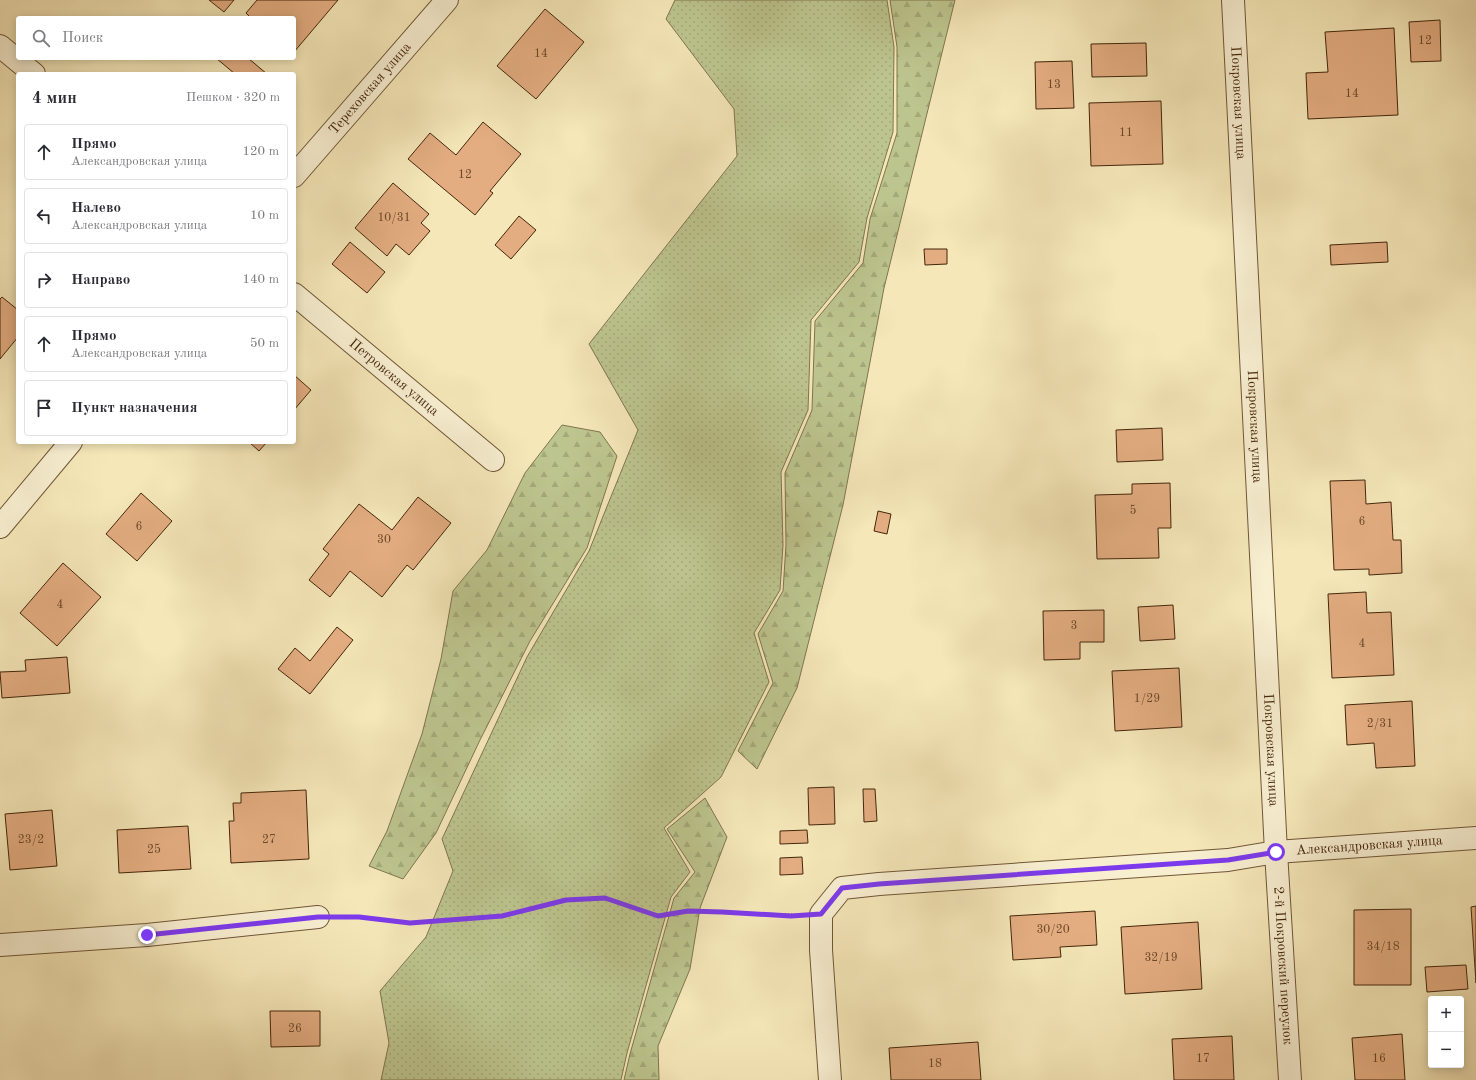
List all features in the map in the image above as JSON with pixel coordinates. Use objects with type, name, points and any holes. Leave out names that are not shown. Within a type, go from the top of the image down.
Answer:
[{"type":"street","name":"Тереховская улица","points":[[296,174],[447,0]]},
{"type":"street","name":"Покровская улица","points":[[1233,0],[1276,852]]},
{"type":"street","points":[[0,46],[16,59]]},
{"type":"street","points":[[17,60],[32,72]]},
{"type":"street","name":"Петровская улица","points":[[296,296],[493,460]]},
{"type":"street","points":[[0,527],[69,444]]},
{"type":"street","name":"Александровская улица","points":[[821,914],[842,888],[1228,860],[1276,852],[1476,838]]},
{"type":"street","name":"2-й Покровский переулок","points":[[1276,852],[1290,1080]]},
{"type":"street","points":[[821,914],[821,950],[830,1080]]},
{"type":"street","points":[[0,945],[147,935],[318,917]]},
{"type":"path","points":[[318,917],[359,917],[410,923],[426,922],[502,916],[566,900],[605,898],[658,916],[688,911],[791,916],[821,914]]},
{"type":"green space","points":[[675,0],[887,0],[894,47],[893,132],[867,218],[859,262],[811,320],[808,410],[781,472],[783,545],[780,590],[754,633],[769,682],[721,777],[664,828],[690,872],[671,897],[627,1053],[621,1080],[381,1080],[389,1043],[380,991],[426,937],[453,871],[442,839],[527,657],[589,551],[638,430],[589,344],[737,156],[734,109],[666,19]]},
{"type":"green space","points":[[890,0],[955,0],[884,288],[843,505],[797,688],[757,769],[738,751],[773,683],[758,634],[783,591],[786,545],[785,473],[812,410],[815,321],[863,263],[870,219],[897,133],[897,47]]},
{"type":"green space","points":[[562,425],[600,432],[617,456],[587,548],[530,641],[480,740],[436,833],[403,879],[369,866],[387,831],[422,734],[441,659],[453,591],[487,550],[525,473]]},
{"type":"green space","points":[[705,798],[727,837],[700,908],[690,969],[658,1046],[659,1080],[624,1080],[674,898],[695,872],[667,829]]},
{"type":"building","points":[[209,0],[234,0],[224,12]]},
{"type":"building","points":[[257,0],[338,0],[296,50],[296,16],[249,16],[246,13]]},
{"type":"building","points":[[545,9],[584,42],[536,99],[497,66]]},
{"type":"building","points":[[1440,20],[1441,61],[1411,62],[1409,22]]},
{"type":"building","points":[[1394,28],[1398,115],[1308,119],[1306,73],[1328,72],[1325,32]]},
{"type":"building","points":[[1146,43],[1147,76],[1092,77],[1091,44]]},
{"type":"building","points":[[218,60],[250,60],[265,72],[233,72]]},
{"type":"building","points":[[1072,61],[1074,108],[1036,109],[1035,62]]},
{"type":"building","points":[[1161,101],[1163,164],[1091,166],[1089,103]]},
{"type":"building","points":[[483,122],[521,154],[490,191],[493,193],[475,215],[408,159],[430,133],[456,155]]},
{"type":"building","points":[[393,183],[429,214],[421,223],[430,231],[409,255],[396,244],[387,256],[355,228]]},
{"type":"building","points":[[519,216],[536,230],[511,259],[495,245]]},
{"type":"building","points":[[350,242],[385,272],[367,293],[332,264]]},
{"type":"building","points":[[1387,242],[1388,262],[1331,265],[1330,245]]},
{"type":"building","points":[[924,249],[947,249],[947,264],[925,265]]},
{"type":"building","points":[[2,297],[16,308],[16,339],[0,359],[0,299]]},
{"type":"building","points":[[296,377],[311,390],[296,408]]},
{"type":"building","points":[[1162,428],[1163,460],[1117,462],[1116,430]]},
{"type":"building","points":[[251,444],[265,444],[259,451]]},
{"type":"building","points":[[1365,480],[1366,504],[1391,502],[1393,540],[1401,540],[1402,573],[1369,575],[1369,569],[1334,570],[1330,481]]},
{"type":"building","points":[[1170,483],[1171,528],[1158,528],[1159,558],[1097,559],[1095,495],[1132,494],[1132,484]]},
{"type":"building","points":[[141,493],[172,521],[137,561],[106,534]]},
{"type":"building","points":[[418,497],[451,523],[413,570],[407,565],[382,597],[350,571],[330,597],[309,580],[329,554],[323,549],[359,504],[392,530]]},
{"type":"building","points":[[878,511],[891,514],[887,534],[874,531]]},
{"type":"building","points":[[63,563],[101,597],[57,646],[20,613]]},
{"type":"building","points":[[1366,592],[1367,613],[1391,612],[1394,675],[1332,678],[1328,594]]},
{"type":"building","points":[[1173,605],[1175,639],[1140,641],[1138,607]]},
{"type":"building","points":[[1104,610],[1104,642],[1080,642],[1080,659],[1044,660],[1043,611]]},
{"type":"building","points":[[337,627],[353,640],[310,694],[278,669],[295,648],[310,661]]},
{"type":"building","points":[[67,657],[70,693],[2,698],[0,672],[26,671],[25,660]]},
{"type":"building","points":[[1179,668],[1182,727],[1115,731],[1112,671]]},
{"type":"building","points":[[1412,701],[1415,766],[1376,768],[1374,743],[1347,745],[1345,705]]},
{"type":"building","points":[[834,787],[835,824],[809,825],[808,788]]},
{"type":"building","points":[[863,789],[875,789],[877,821],[864,822]]},
{"type":"building","points":[[306,790],[309,859],[231,863],[229,821],[234,821],[233,803],[241,803],[241,793]]},
{"type":"building","points":[[52,810],[57,866],[10,870],[5,814]]},
{"type":"building","points":[[188,826],[191,869],[119,873],[117,830]]},
{"type":"building","points":[[807,830],[808,843],[780,844],[780,831]]},
{"type":"building","points":[[802,857],[803,874],[780,875],[780,858]]},
{"type":"building","points":[[1476,906],[1476,983],[1471,907]]},
{"type":"building","points":[[1411,909],[1411,985],[1354,985],[1354,910]]},
{"type":"building","points":[[1095,911],[1097,945],[1060,947],[1061,957],[1013,960],[1010,916]]},
{"type":"building","points":[[1198,922],[1202,989],[1125,994],[1121,927]]},
{"type":"building","points":[[1466,965],[1468,989],[1427,992],[1425,967]]},
{"type":"building","points":[[270,1011],[320,1011],[320,1046],[271,1047]]},
{"type":"building","points":[[1402,1034],[1405,1080],[1355,1080],[1352,1038]]},
{"type":"building","points":[[1232,1036],[1234,1080],[1174,1080],[1172,1039]]},
{"type":"building","points":[[978,1042],[981,1080],[891,1080],[889,1048]]},
{"type":"route","points":[[147,935],[318,917],[359,917],[410,923],[502,916],[566,900],[605,898],[658,916],[688,911],[791,916],[821,914],[842,888],[879,884],[1228,860],[1276,852]]}]
